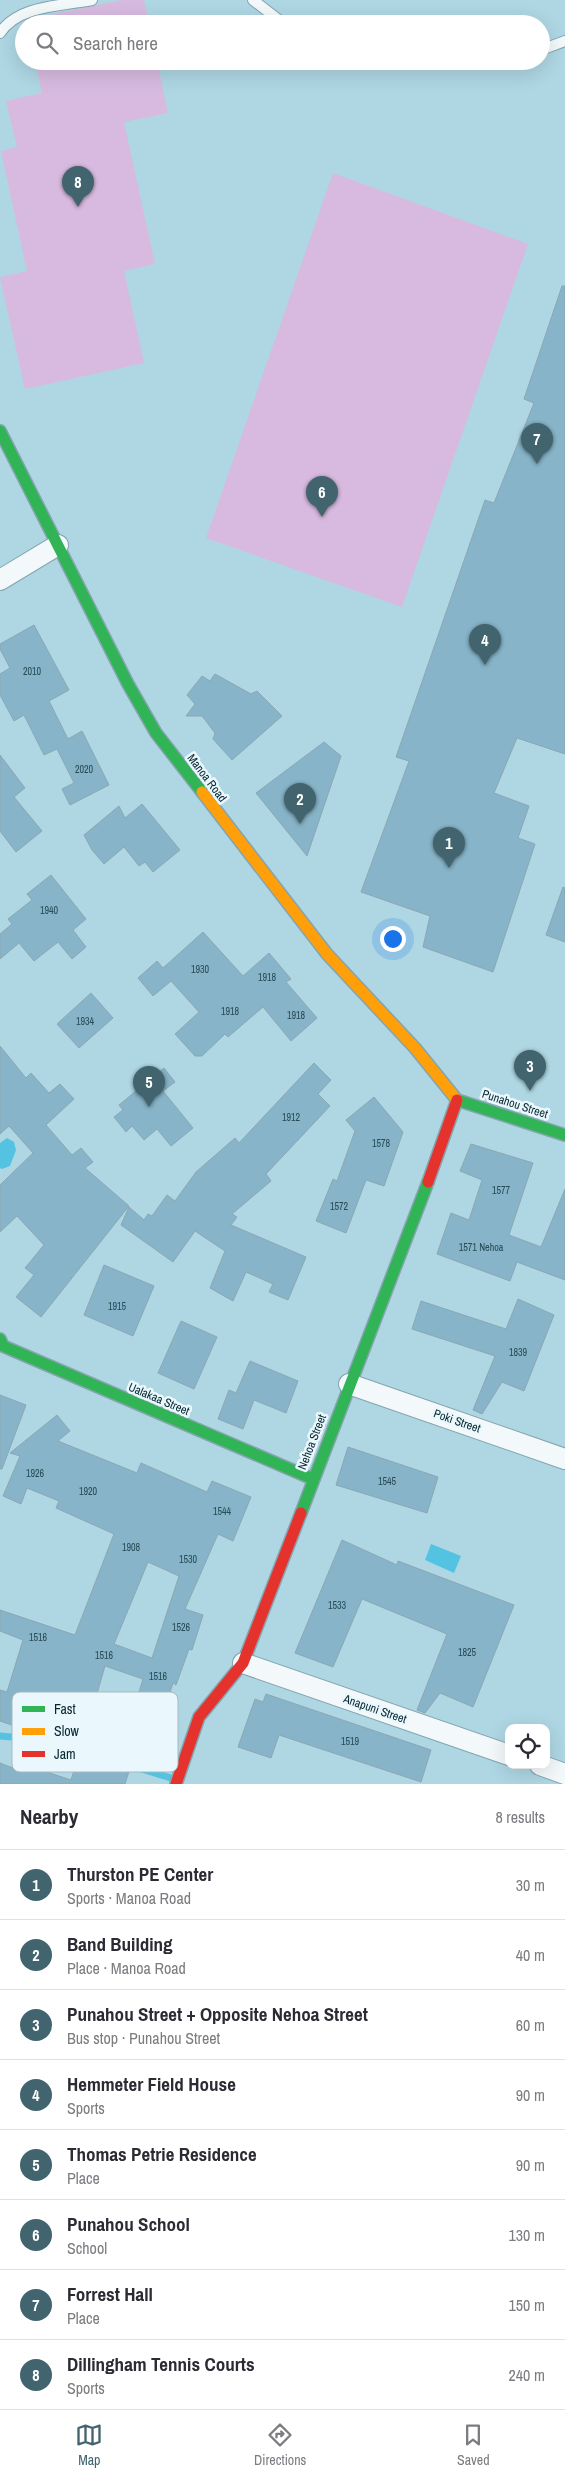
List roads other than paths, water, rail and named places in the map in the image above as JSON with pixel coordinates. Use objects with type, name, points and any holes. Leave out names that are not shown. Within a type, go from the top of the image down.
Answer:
[{"type":"street","name":"Manoa Road","points":[[0,431],[128,684],[156,733],[327,954],[415,1048],[457,1100]]},
{"type":"street","points":[[0,580],[58,544]]},
{"type":"street","name":"Punahou Street","points":[[457,1100],[565,1135]]},
{"type":"street","name":"Nehoa Street","points":[[176,1784],[199,1717],[242,1663],[428,1185],[457,1100]]},
{"type":"street","name":"Ualakaa Street","points":[[1,1343],[313,1479]]},
{"type":"street","name":"Poki Street","points":[[349,1384],[565,1459]]},
{"type":"street","name":"Anapuni Street","points":[[242,1663],[505,1754]]},
{"type":"street","points":[[550,1769],[565,1774]]},
{"type":"lane","points":[[20,15],[92,0]]},
{"type":"lane","points":[[253,0],[272,15]]},
{"type":"lane","points":[[0,33],[8,22],[15,18]]},
{"type":"lane","points":[[550,47],[565,41]]},
{"type":"water","points":[[7,1138],[14,1142],[16,1150],[10,1166],[2,1169],[0,1168],[0,1143]]},
{"type":"water","points":[[431,1544],[461,1556],[454,1573],[425,1560]]},
{"type":"waterway","points":[[0,1736],[12,1737]]},
{"type":"waterway","points":[[151,1772],[171,1778]]},
{"type":"place","name":"Dillingham Tennis Courts","points":[[78,207]]},
{"type":"place","name":"Forrest Hall","points":[[537,464]]},
{"type":"place","name":"Punahou School","points":[[322,517]]},
{"type":"place","name":"Hemmeter Field House","points":[[485,665]]},
{"type":"place","name":"Band Building","points":[[300,824]]},
{"type":"place","name":"Thurston PE Center","points":[[449,868]]},
{"type":"place","name":"Punahou Street + Opposite Nehoa Street","points":[[530,1091]]},
{"type":"place","name":"Thomas Petrie Residence","points":[[149,1107]]}]
